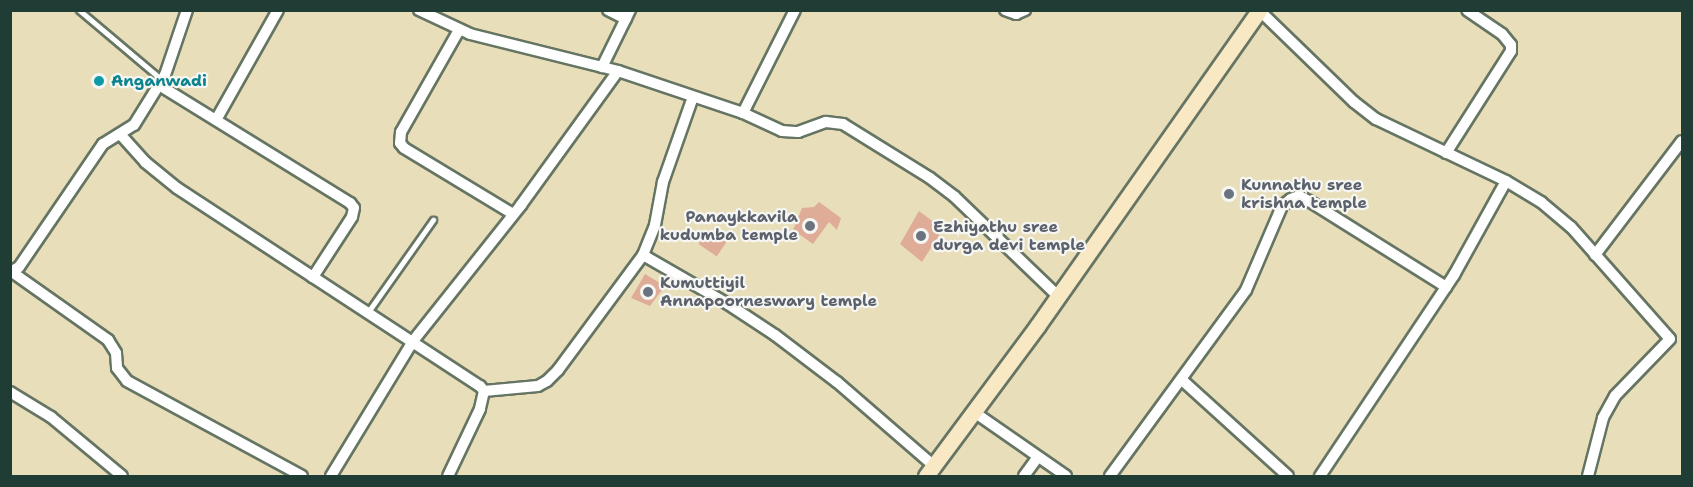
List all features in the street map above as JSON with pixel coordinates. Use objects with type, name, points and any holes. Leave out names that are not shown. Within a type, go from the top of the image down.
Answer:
[{"type":"main road","points":[[930,471],[1058,296],[1259,11]]},
{"type":"street","points":[[187,10],[160,83],[134,125],[103,144],[19,267],[11,272],[108,340],[116,353],[117,368],[127,381],[302,477]]},
{"type":"street","points":[[216,120],[278,10]]},
{"type":"street","points":[[419,10],[459,30],[618,71],[743,114],[786,132],[798,132],[826,122],[843,124],[930,178],[955,197],[1058,296]]},
{"type":"street","points":[[602,67],[628,15],[608,10]]},
{"type":"street","points":[[743,114],[795,10]]},
{"type":"street","points":[[1005,10],[1016,14],[1025,10]]},
{"type":"street","points":[[1446,153],[1510,51],[1511,45],[1502,34],[1467,10]]},
{"type":"street","points":[[1259,11],[1354,102],[1376,119],[1506,181],[1541,202],[1571,227],[1670,339],[1615,396],[1603,418],[1588,477]]},
{"type":"street","points":[[459,30],[401,132],[399,143],[513,214]]},
{"type":"street","points":[[332,477],[413,341],[513,214],[618,71]]},
{"type":"street","points":[[160,83],[344,199],[354,208],[352,217],[313,277]]},
{"type":"street","points":[[484,391],[538,386],[548,381],[643,255],[655,225],[663,182],[693,97]]},
{"type":"street","points":[[120,134],[156,172],[313,277],[474,380],[484,391]]},
{"type":"street","points":[[1595,255],[1683,141]]},
{"type":"street","points":[[1320,477],[1446,287],[1506,181]]},
{"type":"street","points":[[1110,477],[1246,290],[1282,206],[1299,196],[1446,287]]},
{"type":"street","points":[[643,255],[728,304],[775,335],[837,382],[930,471]]},
{"type":"street","points":[[1182,380],[1288,477]]},
{"type":"street","points":[[448,477],[480,410],[484,391]]},
{"type":"street","points":[[10,392],[51,417],[122,477]]},
{"type":"street","points":[[974,412],[1066,477]]},
{"type":"street","points":[[1024,477],[1037,458]]},
{"type":"lane","points":[[79,10],[160,83]]},
{"type":"lane","points":[[368,312],[433,220]]},
{"type":"building","name":"Panaykkavila kudumba temple","points":[[819,202],[841,218],[837,230],[829,222],[813,244],[793,230],[802,208],[814,207]]},
{"type":"building","name":"Ezhiyathu sree durga devi temple","points":[[919,211],[943,229],[922,262],[900,244]]},
{"type":"building","points":[[708,230],[726,242],[717,256],[698,244]]},
{"type":"building","name":"Kumuttiyil Annapoorneswary temple","points":[[645,274],[665,286],[650,306],[631,298]]},
{"type":"place","name":"Anganwadi","points":[[99,81]]},
{"type":"place","name":"Kunnathu sree krishna temple","points":[[1229,194]]},
{"type":"place","name":"Panaykkavila kudumba temple","points":[[810,226]]},
{"type":"place","name":"Ezhiyathu sree durga devi temple","points":[[921,236]]},
{"type":"place","name":"Kumuttiyil Annapoorneswary temple","points":[[648,292]]}]
